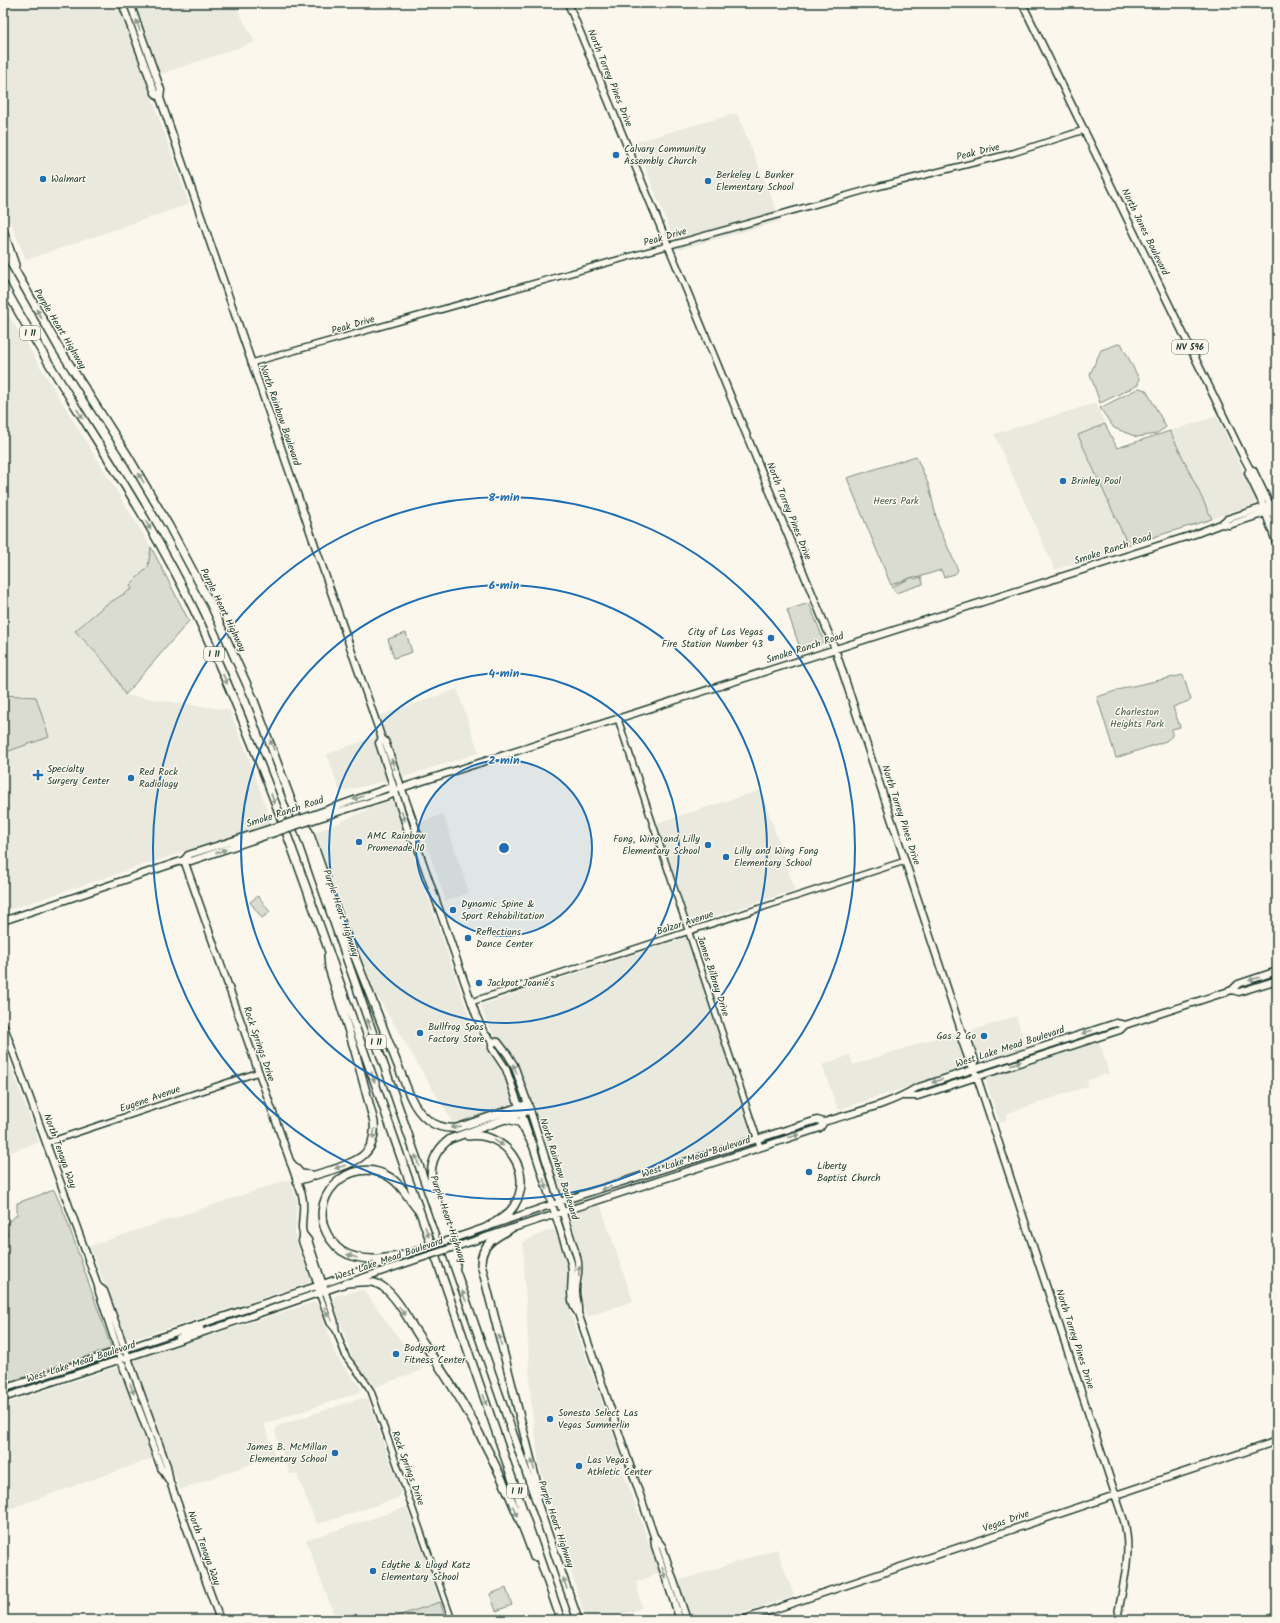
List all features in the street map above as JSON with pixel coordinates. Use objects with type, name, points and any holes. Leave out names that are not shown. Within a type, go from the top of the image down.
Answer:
[{"type":"highway","points":[[3,230],[12,252],[19,279]]},
{"type":"highway","name":"Purple Heart Highway","points":[[3,249],[59,348],[128,456],[170,526],[212,607],[253,698],[294,808],[578,1620]]},
{"type":"highway","name":"I 11","points":[[3,284],[59,381],[115,467],[161,547],[197,617],[236,702],[328,948],[422,1214],[560,1620]]},
{"type":"highway","points":[[3,294],[45,366],[59,381]]},
{"type":"highway","points":[[294,808],[309,832],[357,961],[410,1096],[420,1115],[435,1125],[450,1128],[463,1126],[529,1107]]},
{"type":"highway","points":[[297,1181],[357,1161],[368,1151],[374,1139],[374,1122],[355,1051],[329,968],[328,948]]},
{"type":"highway","points":[[457,1276],[456,1256],[431,1180],[430,1172],[433,1160],[444,1144],[459,1135],[506,1118],[520,1110]]},
{"type":"highway","points":[[506,1118],[519,1122],[533,1145]]},
{"type":"highway","points":[[431,1180],[434,1165],[439,1154],[450,1143],[459,1138],[480,1135],[497,1141],[505,1146],[514,1156],[518,1164],[521,1180],[520,1190],[516,1202],[508,1213],[488,1227]]},
{"type":"highway","points":[[291,1163],[301,1174],[313,1176]]},
{"type":"highway","points":[[404,1255],[388,1258],[362,1258],[350,1255],[339,1249],[330,1239],[323,1223],[322,1210],[326,1198],[335,1184],[346,1176],[358,1171],[371,1170],[394,1180],[403,1189],[408,1198],[422,1214]]},
{"type":"highway","points":[[509,1230],[492,1239],[485,1246],[481,1264],[537,1484],[538,1504]]},
{"type":"highway","points":[[347,1283],[372,1282],[383,1287],[394,1298],[442,1370],[478,1431],[494,1464],[531,1549],[547,1593],[560,1620]]},
{"type":"main road","name":"North Rainbow Boulevard","points":[[122,3],[142,47]]},
{"type":"main road","name":"North Rainbow Boulevard","points":[[130,3],[155,93],[160,98],[382,739],[385,741],[418,835],[416,840],[471,1002],[480,1024],[492,1041],[492,1048],[506,1069],[533,1145],[571,1263],[572,1274],[570,1295],[573,1307],[578,1313],[654,1536],[655,1546],[680,1620]]},
{"type":"main road","name":"North Torrey Pines Drive","points":[[568,3],[835,649],[964,1036],[967,1037],[975,1061],[974,1068],[1126,1528],[1128,1545],[1117,1620]]},
{"type":"main road","name":"North Jones Boulevard","points":[[1022,3],[1250,469],[1254,470],[1277,526]]},
{"type":"main road","name":"Smoke Ranch Road","points":[[3,921],[184,860],[188,855],[270,832],[312,818],[388,788],[395,790],[618,719],[1221,524],[1227,519],[1270,509],[1277,503]]},
{"type":"main road","name":"North Jones Boulevard","points":[[1270,509],[1277,546]]},
{"type":"main road","name":"North Rainbow Boulevard","points":[[382,739],[379,743],[410,837],[416,840]]},
{"type":"main road","name":"Rock Springs Drive","points":[[184,860],[304,1202],[302,1229],[308,1240],[322,1292]]},
{"type":"main road","name":"West Lake Mead Boulevard","points":[[902,1096],[918,1096],[1120,1030],[1125,1025],[1232,990],[1238,984],[1277,971]]},
{"type":"main road","points":[[1266,983],[1271,978],[1277,976]]},
{"type":"main road","name":"West Lake Mead Boulevard","points":[[1232,990],[1239,992],[1277,980]]},
{"type":"main road","name":"West Lake Mead Boulevard","points":[[3,1389],[226,1316],[559,1202],[651,1177],[701,1157],[817,1120],[824,1122],[902,1096],[916,1088],[974,1068],[1116,1023],[1125,1025]]},
{"type":"main road","name":"North Tenaya Way","points":[[3,1024],[98,1286],[104,1291],[122,1350],[167,1466],[170,1482],[220,1620]]},
{"type":"main road","points":[[1069,1038],[1072,1046]]},
{"type":"main road","name":"North Rainbow Boulevard","points":[[492,1041],[498,1042],[514,1065],[529,1107],[579,1265],[576,1292],[579,1306],[578,1313]]},
{"type":"main road","name":"West Lake Mead Boulevard","points":[[3,1398],[169,1344],[418,1259],[820,1128],[824,1122]]},
{"type":"main road","points":[[698,1168],[701,1157]]},
{"type":"main road","points":[[609,1197],[629,1186],[651,1177],[677,1171],[684,1172]]},
{"type":"main road","points":[[254,1315],[254,1311],[256,1309],[271,1304],[281,1297]]},
{"type":"main road","points":[[227,1324],[237,1316],[249,1312],[251,1307]]},
{"type":"main road","points":[[204,1332],[207,1326],[220,1321],[226,1316]]},
{"type":"main road","points":[[169,1344],[187,1333],[200,1328],[201,1324]]},
{"type":"main road","name":"North Tenaya Way","points":[[125,1358],[146,1428],[161,1468],[170,1482]]},
{"type":"main road","points":[[36,1378],[39,1386]]},
{"type":"main road","points":[[146,1428],[156,1445],[160,1447]]},
{"type":"main road","name":"Vegas Drive","points":[[742,1620],[1277,1441]]},
{"type":"main road","points":[[156,1454],[159,1454],[167,1466]]},
{"type":"main road","name":"North Rainbow Boulevard","points":[[654,1536],[662,1546],[687,1620]]},
{"type":"street","name":"Peak Drive","points":[[252,363],[883,186],[1013,153],[1084,130]]},
{"type":"street","name":"James Bilbray Drive","points":[[618,719],[760,1147]]},
{"type":"street","name":"Balzar Avenue","points":[[471,1002],[905,860]]},
{"type":"street","name":"Eugene Avenue","points":[[46,1143],[259,1072]]},
{"type":"street","name":"Rock Springs Drive","points":[[322,1292],[335,1321],[336,1330],[346,1357],[371,1391],[452,1620]]},
{"type":"shaded area","points":[[3,3],[119,3],[189,204],[26,260],[3,204]]},
{"type":"shaded area","points":[[135,3],[234,3],[255,42],[158,75]]},
{"type":"shaded area","name":"Berkeley L Bunker Elementary School","points":[[737,113],[781,221],[678,250],[635,142]]},
{"type":"shaded area","points":[[3,306],[151,547],[148,567],[130,586],[133,588],[104,606],[75,631],[109,668],[117,679],[125,695],[229,710],[247,753],[272,824],[221,839],[3,912]]},
{"type":"shaded area","points":[[1096,403],[1105,424],[1078,435],[1128,545],[1055,570],[994,434]]},
{"type":"shaded area","points":[[1217,416],[1257,500],[1255,504],[1212,519],[1170,431]]},
{"type":"shaded area","points":[[457,689],[479,753],[406,776],[340,792],[327,754],[385,733],[379,716]]},
{"type":"shaded area","name":"Lilly and Wing Fong Elementary School","points":[[761,790],[795,890],[691,924],[657,823]]},
{"type":"shaded area","points":[[395,800],[473,1028],[482,1042],[499,1061],[512,1099],[512,1103],[509,1106],[454,1125],[373,989],[315,833],[381,804]]},
{"type":"shaded area","points":[[443,814],[469,893],[446,901],[419,823]]},
{"type":"shaded area","points":[[687,937],[752,1137],[560,1197],[511,1052],[492,1032],[484,1016],[481,1005]]},
{"type":"shaded area","points":[[1016,1016],[1026,1047],[979,1063],[968,1032]]},
{"type":"shaded area","points":[[954,1032],[966,1067],[838,1110],[822,1065],[850,1055],[853,1065]]},
{"type":"shaded area","points":[[1099,1041],[1109,1073],[1087,1081],[1088,1086],[1008,1113],[1006,1120],[1000,1123],[985,1078]]},
{"type":"shaded area","points":[[3,1045],[39,1142],[3,1155]]},
{"type":"shaded area","points":[[290,1179],[297,1201],[295,1232],[297,1244],[310,1278],[309,1283],[131,1340],[125,1337],[90,1246]]},
{"type":"shaded area","points":[[600,1204],[633,1301],[587,1317],[582,1302],[583,1260],[571,1222],[571,1217],[574,1214]]},
{"type":"shaded area","points":[[549,1230],[554,1230],[558,1233],[569,1265],[566,1290],[568,1306],[620,1453],[619,1460],[660,1573],[636,1582],[642,1608],[605,1620],[586,1620],[539,1464],[531,1403],[523,1242]]},
{"type":"shaded area","points":[[364,1290],[422,1370],[375,1387],[353,1359],[333,1301],[335,1296]]},
{"type":"shaded area","points":[[315,1302],[319,1305],[335,1353],[361,1388],[360,1392],[264,1424],[275,1455],[180,1490],[134,1363],[135,1359]]},
{"type":"shaded area","points":[[118,1368],[122,1372],[154,1458],[3,1511],[3,1404]]},
{"type":"shaded area","name":"James B. McMillan Elementary School","points":[[362,1398],[368,1400],[401,1492],[398,1498],[319,1524],[316,1523],[297,1474],[290,1474],[275,1432],[277,1426]]},
{"type":"shaded area","name":"Edythe & Lloyd Katz Elementary School","points":[[407,1508],[440,1602],[386,1620],[336,1620],[306,1540]]},
{"type":"shaded area","points":[[777,1549],[794,1596],[722,1620],[692,1620],[678,1581]]},
{"type":"green space","points":[[1121,343],[1139,379],[1138,385],[1100,403],[1090,374],[1101,350]]},
{"type":"green space","points":[[1139,388],[1146,390],[1166,427],[1156,434],[1137,437],[1114,428],[1100,408]]},
{"type":"green space","points":[[1105,424],[1117,448],[1170,431],[1212,519],[1128,545],[1078,435]]},
{"type":"green space","name":"Heers Park","points":[[916,456],[929,486],[938,525],[958,570],[955,574],[944,577],[941,570],[922,576],[913,577],[891,585],[847,478]]},
{"type":"green space","points":[[151,547],[189,621],[125,695],[109,668],[75,631],[104,606],[132,589],[130,585],[148,567]]},
{"type":"green space","points":[[913,577],[914,579],[921,577],[923,584],[896,593],[892,587]]},
{"type":"green space","points":[[809,603],[824,641],[819,645],[801,651],[787,610]]},
{"type":"green space","points":[[406,633],[412,652],[394,658],[388,639]]},
{"type":"green space","name":"Charleston Heights Park","points":[[1183,675],[1191,700],[1173,707],[1180,727],[1172,729],[1172,736],[1166,741],[1116,758],[1097,697],[1128,687]]},
{"type":"green space","points":[[3,695],[36,697],[49,737],[3,753]]},
{"type":"green space","points":[[258,896],[270,912],[262,918],[250,902]]},
{"type":"green space","points":[[54,1190],[65,1215],[111,1347],[109,1349],[3,1384],[3,1236],[8,1235],[5,1224],[17,1215],[17,1203]]},
{"type":"green space","points":[[506,1588],[512,1605],[496,1611],[490,1594]]},
{"type":"green space","points":[[440,1602],[446,1620],[386,1620]]},
{"type":"place","name":"Calvary Community Assembly Church","points":[[616,155]]},
{"type":"place","name":"Walmart","points":[[43,179]]},
{"type":"place","name":"Berkeley L Bunker Elementary School","points":[[708,181]]},
{"type":"place","name":"Brinley Pool","points":[[1063,481]]},
{"type":"place","name":"City of Las Vegas Fire Station Number 43","points":[[771,638]]},
{"type":"place","name":"Specialty Surgery Center","points":[[38,775]]},
{"type":"place","name":"Red Rock Radiology","points":[[131,778]]},
{"type":"place","name":"AMC Rainbow Promenade 10","points":[[359,842]]},
{"type":"place","name":"Fong, Wing and Lilly Elementary School","points":[[708,845]]},
{"type":"place","name":"Lilly and Wing Fong Elementary School","points":[[726,857]]},
{"type":"place","name":"Dynamic Spine & Sport Rehabilitation","points":[[453,910]]},
{"type":"place","name":"Reflections Dance Center","points":[[468,938]]},
{"type":"place","name":"Jackpot Joanie's","points":[[479,983]]},
{"type":"place","name":"Bullfrog Spas Factory Store","points":[[420,1033]]},
{"type":"place","name":"Gas 2 Go","points":[[984,1036]]},
{"type":"place","name":"Liberty Baptist Church","points":[[809,1172]]},
{"type":"place","name":"Bodysport Fitness Center","points":[[396,1354]]},
{"type":"place","name":"Sonesta Select Las Vegas Summerlin","points":[[550,1419]]},
{"type":"place","name":"James B. McMillan Elementary School","points":[[335,1453]]},
{"type":"place","name":"Las Vegas Athletic Center","points":[[579,1466]]},
{"type":"place","name":"Edythe & Lloyd Katz Elementary School","points":[[373,1571]]}]
